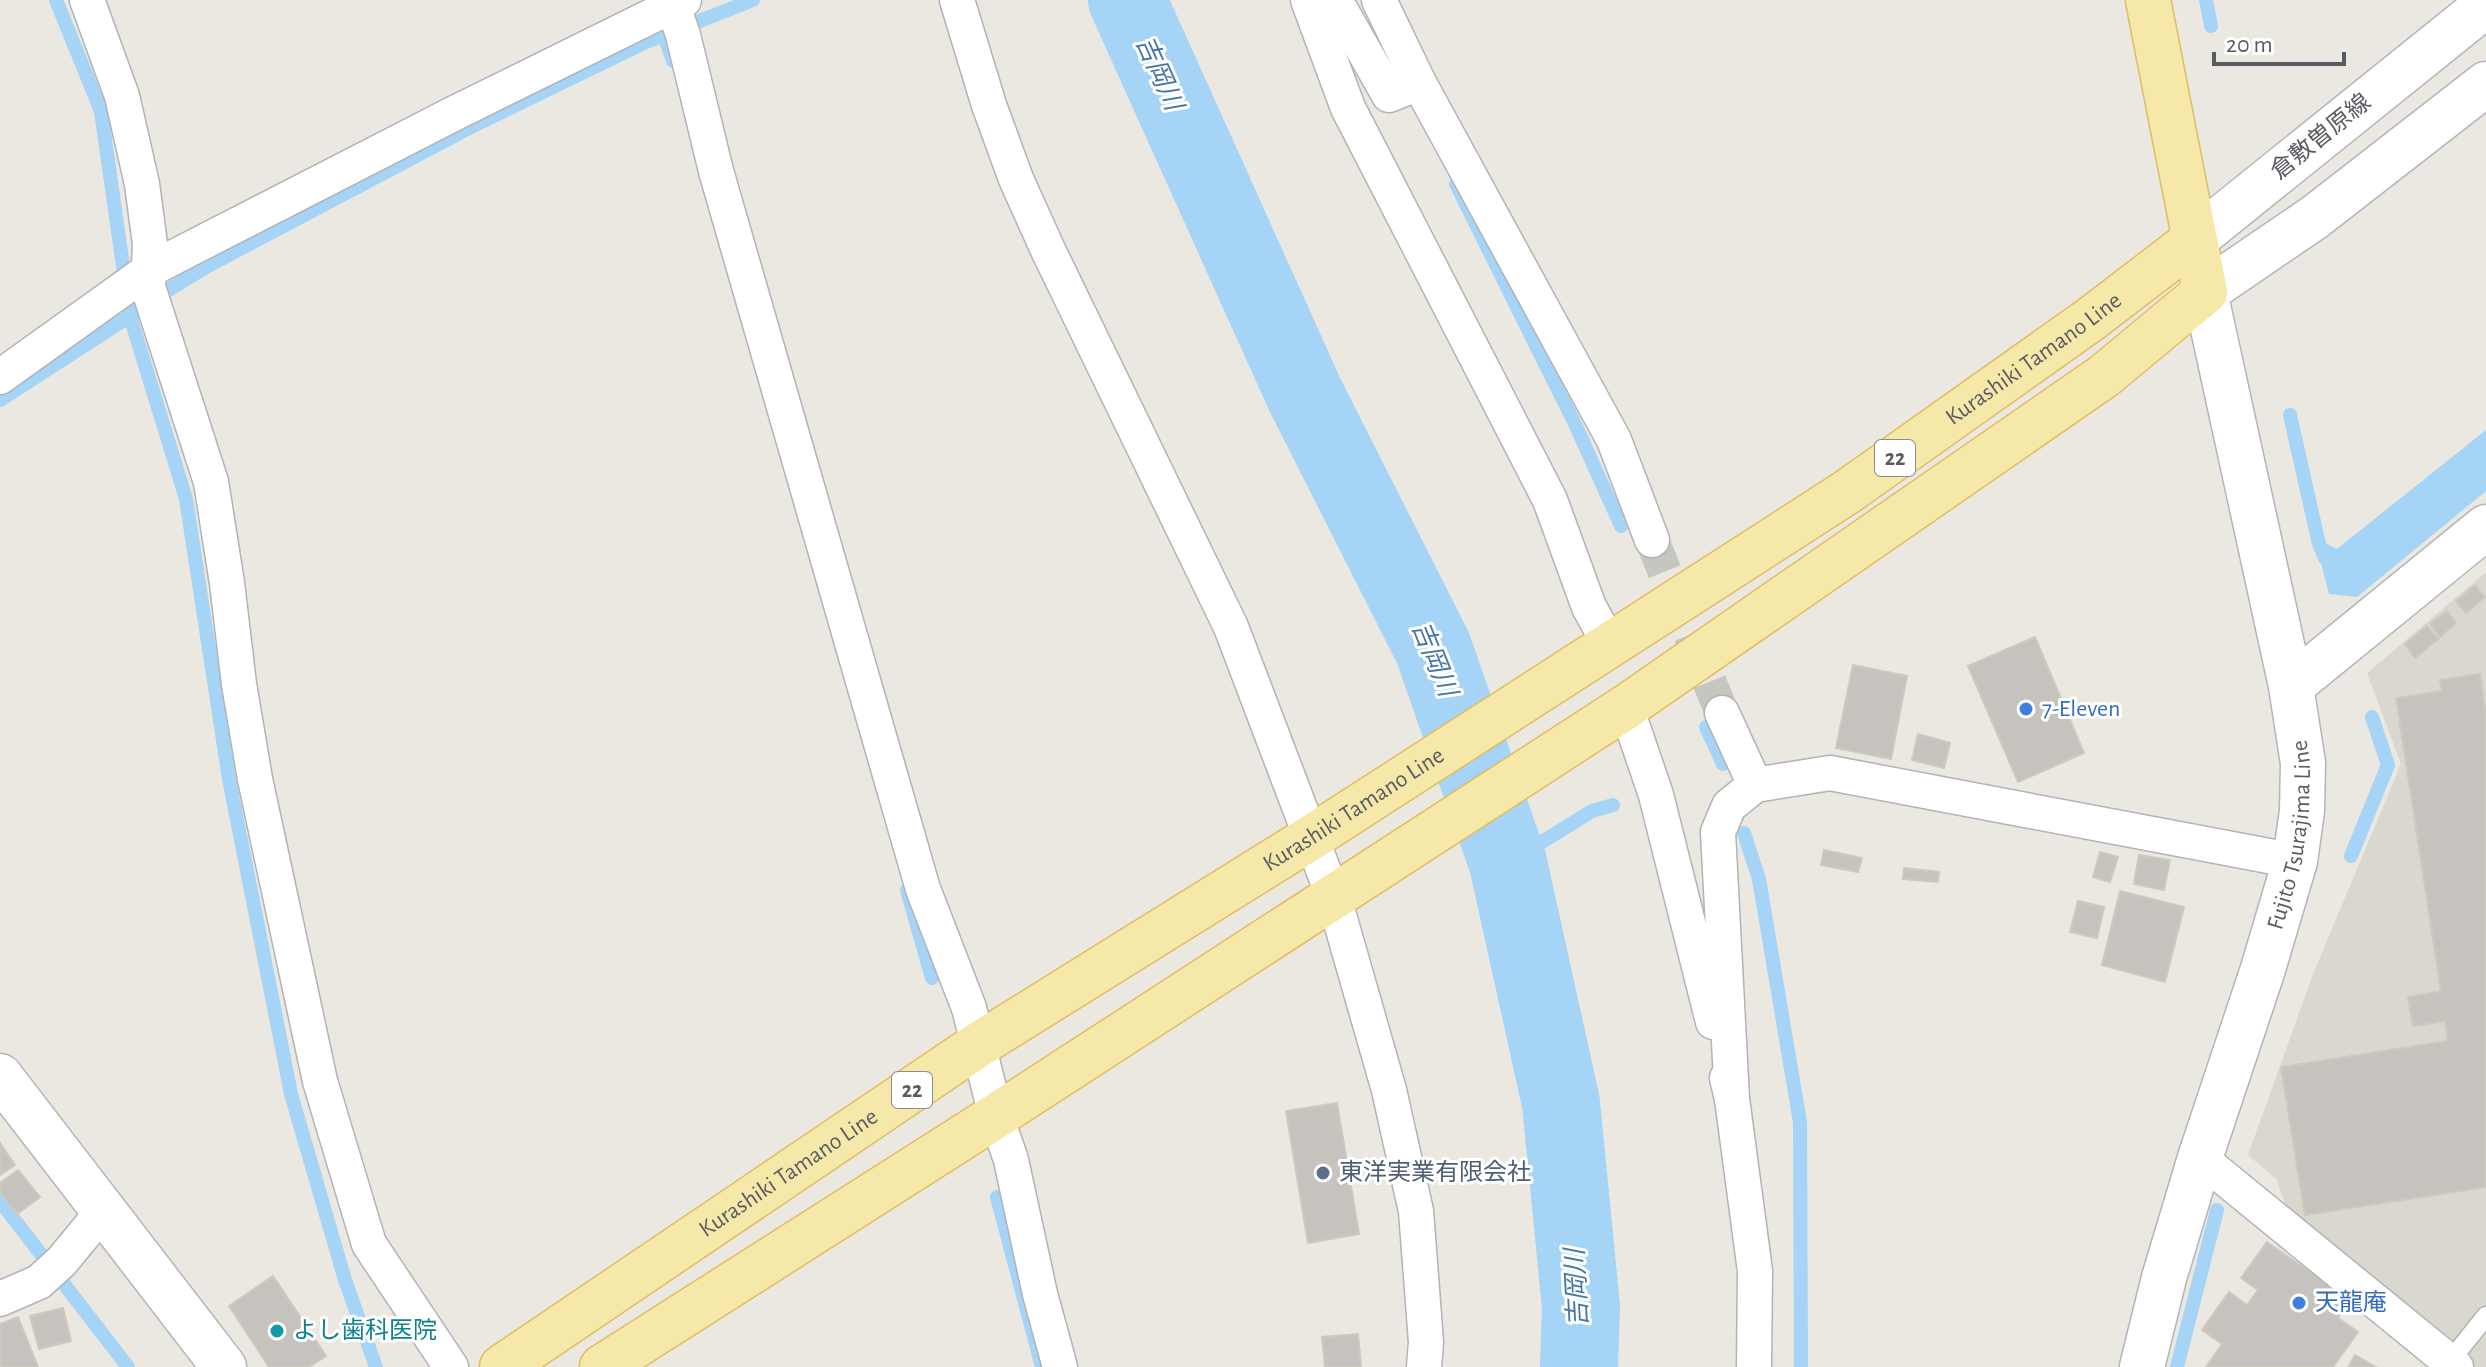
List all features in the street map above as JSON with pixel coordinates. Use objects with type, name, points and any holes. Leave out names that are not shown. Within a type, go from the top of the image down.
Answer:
[{"type":"main road","points":[[2148,0],[2205,292]]},
{"type":"main road","name":"Kurashiki Tamano Line","points":[[502,1367],[978,1045],[1321,831],[1847,492],[2091,319],[2194,240]]},
{"type":"main road","name":"22","points":[[602,1367],[1616,714],[2104,376],[2205,292]]},
{"type":"street","points":[[87,0],[126,111],[142,184],[150,244],[138,290],[211,482],[255,779],[320,1081],[369,1244],[451,1367]]},
{"type":"street","points":[[957,0],[989,105],[1016,179],[1231,627],[1321,831],[1343,891],[1416,1211],[1426,1342],[1424,1367]]},
{"type":"street","points":[[1308,0],[1348,108],[1550,500],[1589,607],[1597,651]]},
{"type":"street","points":[[1335,0],[1389,95],[1419,83]]},
{"type":"street","points":[[1379,0],[1419,83],[1614,440],[1652,540]]},
{"type":"street","name":"倉敷曽原線","points":[[2194,240],[2486,5]]},
{"type":"street","points":[[0,377],[138,290],[455,113],[678,12],[716,171],[923,889],[969,1008],[1014,1174],[1040,1294],[1060,1367]]},
{"type":"street","points":[[2205,292],[2315,217],[2486,84]]},
{"type":"street","name":"Fujito Tsurajima Line","points":[[2142,1367],[2164,1278],[2200,1158],[2263,969],[2295,861],[2302,811],[2303,763],[2291,686],[2205,292]]},
{"type":"street","points":[[2291,686],[2486,527]]},
{"type":"street","points":[[1722,713],[1755,785]]},
{"type":"street","points":[[1616,714],[1656,795],[1732,1099]]},
{"type":"street","points":[[1754,1367],[1755,1271],[1732,1099],[1718,832],[1729,806],[1755,785],[1830,773],[2295,861]]},
{"type":"street","points":[[0,1076],[224,1367]]},
{"type":"street","points":[[2200,1158],[2453,1364]]},
{"type":"street","points":[[0,1299],[51,1271],[104,1210]]},
{"type":"lane","points":[[2453,1364],[2486,1316]]},
{"type":"shaded area","points":[[2486,572],[2486,715],[2479,674],[2441,680],[2442,691],[2396,699],[2441,991],[2408,997],[2413,1025],[2445,1021],[2448,1041],[2281,1067],[2305,1215],[2486,1187],[2486,1367],[2474,1367],[2287,1210],[2277,1180],[2248,1155],[2313,974],[2401,764],[2367,673]]},
{"type":"water","points":[[2486,430],[2486,491],[2357,597],[2329,594],[2316,543],[2322,541],[2337,549]]},
{"type":"building","points":[[2475,585],[2485,597],[2466,613],[2456,601]]},
{"type":"building","points":[[2447,611],[2456,623],[2440,637],[2430,624]]},
{"type":"building","points":[[2427,626],[2438,639],[2415,658],[2405,644]]},
{"type":"building","name":"7-Eleven","points":[[2035,637],[2084,753],[2018,782],[1968,666]]},
{"type":"building","points":[[1853,665],[1907,676],[1891,759],[1836,748]]},
{"type":"building","points":[[2480,674],[2486,715],[2486,1187],[2305,1215],[2281,1067],[2448,1041],[2445,1021],[2413,1026],[2408,997],[2441,991],[2396,698],[2442,691],[2440,680]]},
{"type":"building","points":[[1918,734],[1950,743],[1944,768],[1912,760]]},
{"type":"building","points":[[1824,850],[1862,858],[1858,872],[1821,865]]},
{"type":"building","points":[[2100,852],[2118,857],[2110,882],[2093,877]]},
{"type":"building","points":[[2139,855],[2170,860],[2164,890],[2134,884]]},
{"type":"building","points":[[1904,868],[1939,872],[1938,882],[1903,879]]},
{"type":"building","points":[[2120,891],[2184,907],[2165,982],[2102,965]]},
{"type":"building","points":[[2078,901],[2104,907],[2097,938],[2070,932]]},
{"type":"building","name":"東洋実業有限会社","points":[[1337,1103],[1359,1234],[1308,1243],[1286,1111]]},
{"type":"building","points":[[0,1143],[15,1165],[0,1175]]},
{"type":"building","points":[[18,1170],[40,1197],[17,1214],[0,1192],[0,1183]]},
{"type":"building","name":"天龍庵","points":[[2267,1242],[2350,1300],[2338,1318],[2358,1332],[2333,1367],[2206,1367],[2222,1344],[2202,1330],[2229,1292],[2247,1305],[2258,1290],[2241,1278]]},
{"type":"building","name":"よし歯科医院","points":[[273,1276],[326,1356],[309,1367],[269,1367],[229,1306]]},
{"type":"building","points":[[63,1308],[71,1341],[39,1349],[30,1316]]},
{"type":"building","points":[[18,1317],[38,1367],[0,1367],[0,1324]]},
{"type":"building","points":[[1358,1334],[1361,1367],[1325,1367],[1322,1337]]},
{"type":"building","points":[[2355,1355],[2376,1367],[2348,1367]]},
{"type":"waterway","points":[[56,0],[101,111],[130,316],[186,499],[229,779],[291,1094],[345,1280],[376,1367]]},
{"type":"waterway","points":[[152,300],[206,267],[469,128],[646,42],[753,0]]},
{"type":"waterway","name":"吉岡川","points":[[1127,0],[1305,395],[1433,648],[1508,863],[1561,1103],[1581,1307],[1579,1367]]},
{"type":"waterway","points":[[2206,0],[2211,26]]},
{"type":"waterway","points":[[664,35],[673,61]]},
{"type":"waterway","points":[[1456,184],[1576,426],[1621,526]]},
{"type":"waterway","points":[[0,400],[136,312]]},
{"type":"waterway","points":[[2290,415],[2319,544],[2325,558]]},
{"type":"waterway","points":[[2351,856],[2388,765],[2372,717]]},
{"type":"waterway","points":[[1706,727],[1723,764]]},
{"type":"waterway","points":[[1508,863],[1592,811],[1613,805]]},
{"type":"waterway","points":[[1744,833],[1759,879],[1800,1122],[1801,1367]]},
{"type":"waterway","points":[[907,890],[932,978]]},
{"type":"waterway","points":[[997,1197],[1042,1367]]},
{"type":"waterway","points":[[0,1201],[128,1367]]},
{"type":"waterway","points":[[2177,1367],[2217,1210]]},
{"type":"tunnel","points":[[1652,540],[1722,713]]},
{"type":"place","name":"7-Eleven","points":[[2026,709]]},
{"type":"place","name":"東洋実業有限会社","points":[[1323,1173]]},
{"type":"place","name":"天龍庵","points":[[2299,1303]]},
{"type":"place","name":"よし歯科医院","points":[[277,1331]]}]
